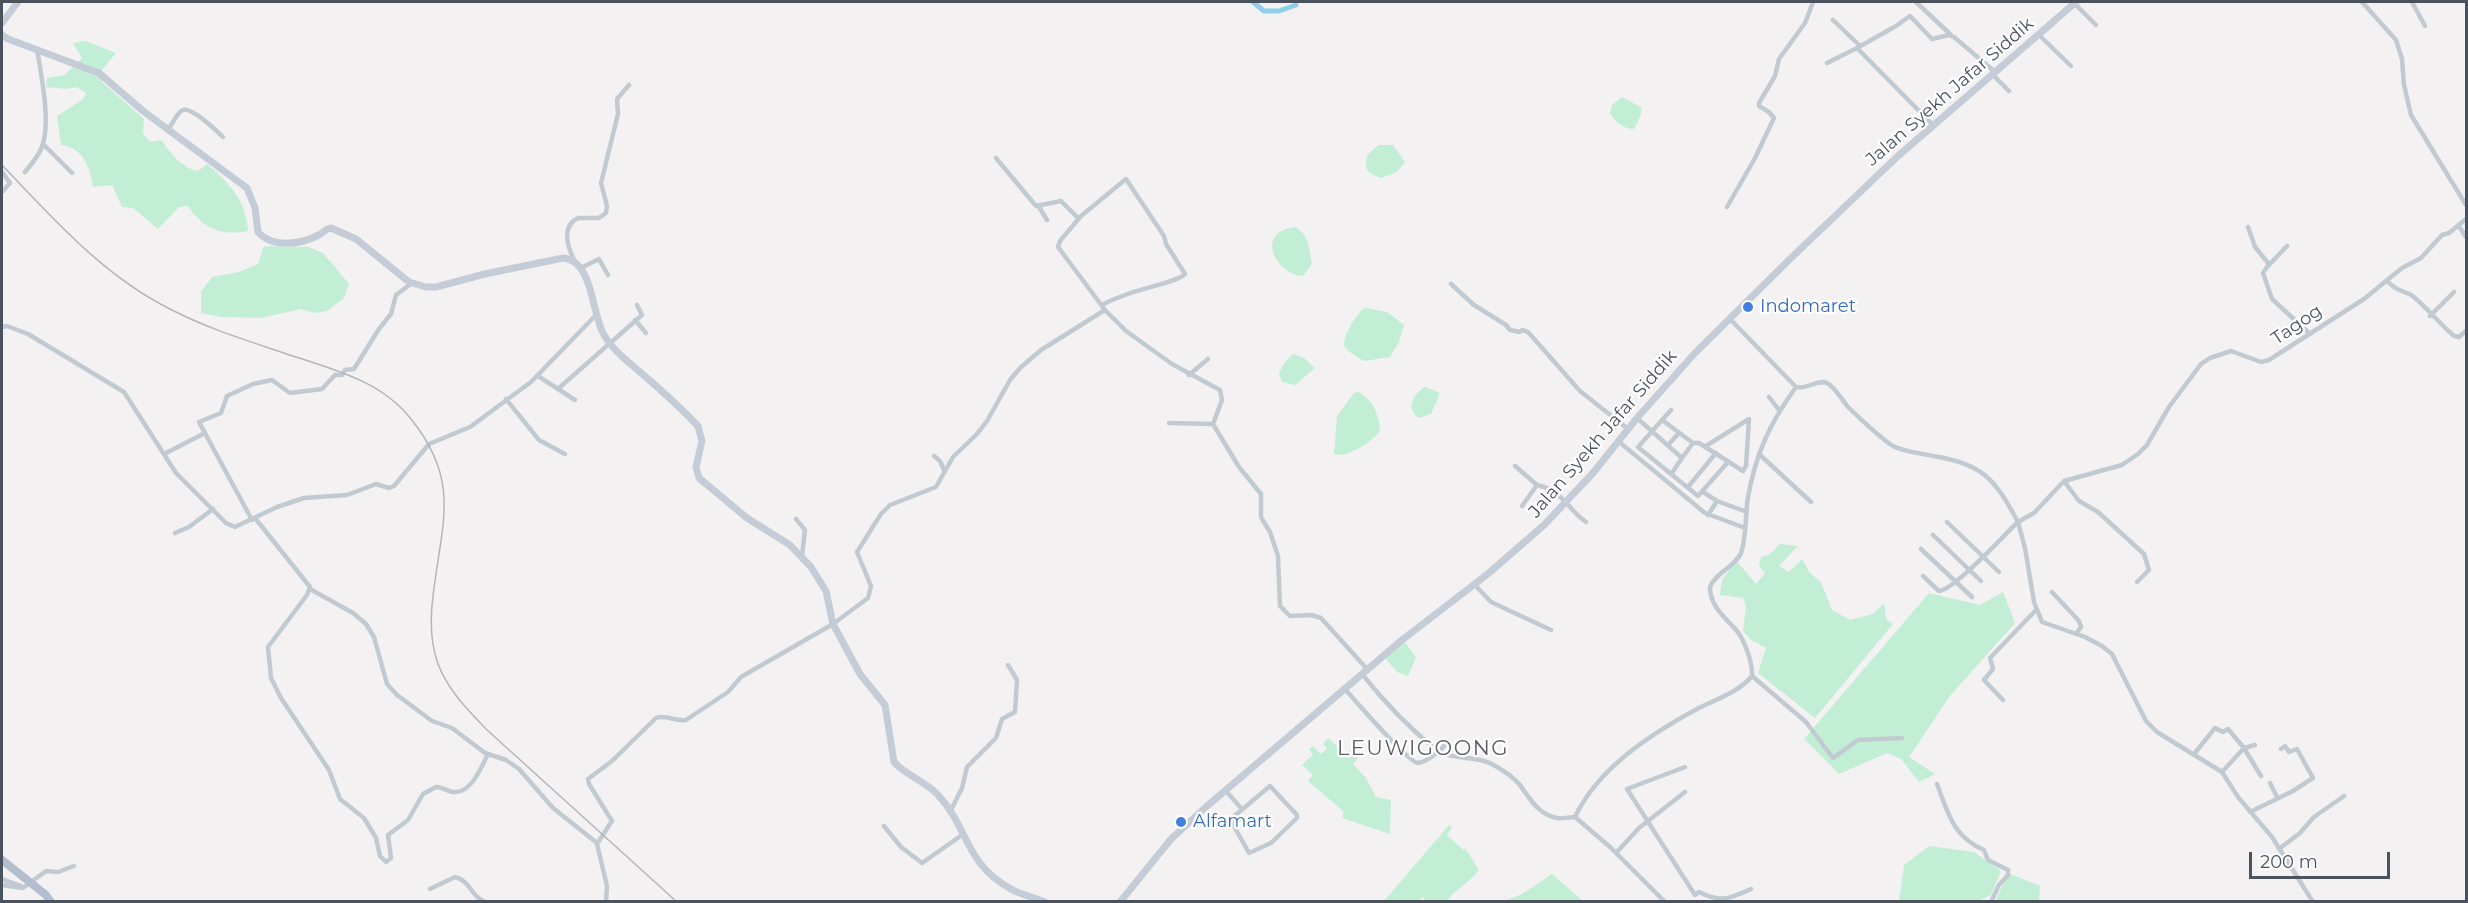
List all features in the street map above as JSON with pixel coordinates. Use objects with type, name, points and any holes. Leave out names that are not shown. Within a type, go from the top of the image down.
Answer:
[{"type":"main road","points":[[2,860],[28,885],[46,895],[51,902]]},
{"type":"street","points":[[2,22],[18,2]]},
{"type":"street","points":[[1727,207],[1755,158],[1774,118],[1759,106],[1759,103],[1775,76],[1779,59],[1805,23],[1813,2]]},
{"type":"street","points":[[1916,2],[1994,73],[2009,92]]},
{"type":"street","points":[[2075,2],[2096,25]]},
{"type":"street","name":"Jalan Syekh Jafar Siddik","points":[[1120,902],[1171,839],[1225,790],[1344,688],[1531,538],[1567,502],[1695,353],[1887,166],[2075,2]]},
{"type":"street","points":[[2362,2],[2396,40],[2402,58],[2404,85],[2411,115],[2466,205]]},
{"type":"street","points":[[2412,2],[2425,26]]},
{"type":"street","points":[[1827,63],[1859,47],[1910,16],[1932,39],[1951,36]]},
{"type":"street","points":[[1833,20],[1934,126]]},
{"type":"street","points":[[2038,34],[2071,66]]},
{"type":"street","points":[[2,35],[99,73],[143,111],[247,188],[255,208],[258,232],[266,239],[288,243],[320,234],[325,229],[332,228],[356,238],[412,283],[432,288],[485,273],[563,258],[575,262]]},
{"type":"street","points":[[24,172],[38,155],[43,144],[45,95],[37,50]]},
{"type":"street","points":[[629,85],[617,99],[618,114],[602,179],[608,206],[606,213],[599,218],[578,218],[570,225],[567,244],[575,262],[589,282],[595,316],[609,344],[698,426],[702,441],[696,467],[699,477],[747,518],[779,537],[802,556],[826,591],[833,624],[860,674],[885,705],[894,762],[926,783],[939,795],[974,858],[993,877],[1013,891],[1046,902]]},
{"type":"street","points":[[168,129],[182,111],[186,110],[199,116],[223,137]]},
{"type":"street","points":[[43,144],[72,173]]},
{"type":"street","points":[[996,158],[1039,207],[1047,220]]},
{"type":"street","points":[[2,172],[10,183],[2,192]]},
{"type":"street","points":[[597,843],[612,821],[588,782],[592,774],[612,761],[656,718],[661,716],[678,721],[686,720],[728,692],[741,677],[833,624],[870,596],[871,586],[857,552],[881,514],[894,502],[932,490],[938,484],[953,457],[987,421],[1010,380],[1020,368],[1041,350],[1104,307],[1134,291],[1183,277],[1185,272],[1126,179],[1079,219],[1060,241],[1058,247],[1104,307],[1140,342],[1190,375],[1215,386],[1221,392],[1220,406],[1213,424]]},
{"type":"street","points":[[1039,207],[1046,203],[1063,202],[1079,219]]},
{"type":"street","name":"Tagog","points":[[2064,482],[2122,465],[2142,450],[2169,407],[2205,360],[2231,351],[2265,362],[2364,299],[2402,268],[2421,258],[2442,235],[2450,232],[2466,219]]},
{"type":"street","points":[[2458,225],[2466,237]]},
{"type":"street","points":[[2248,227],[2255,247],[2269,265]]},
{"type":"street","points":[[2288,246],[2263,273],[2269,294],[2309,333]]},
{"type":"street","points":[[581,268],[598,258],[608,275]]},
{"type":"street","points":[[2387,281],[2398,292],[2415,297],[2430,315],[2456,337],[2466,331]]},
{"type":"street","points":[[412,283],[396,295],[392,314],[379,329],[354,369],[345,370],[342,375],[336,374],[322,389],[290,393],[272,380],[253,384],[227,396],[221,413],[199,422],[203,434],[254,519],[297,568],[310,589],[353,613],[366,624],[374,637],[387,684],[397,696],[432,721],[452,728],[488,754],[506,760],[519,768],[553,808],[597,843],[607,886],[606,902]]},
{"type":"street","points":[[1451,284],[1474,305],[1506,325],[1510,330],[1528,332],[1578,390],[1628,429]]},
{"type":"street","points":[[2430,315],[2454,292]]},
{"type":"street","points":[[559,388],[643,313],[637,306]]},
{"type":"street","points":[[2,327],[7,326],[28,334],[117,387],[128,398],[176,473],[229,525],[235,527],[277,507],[304,498],[347,495],[376,484],[388,488],[394,486],[429,444],[470,427],[538,375],[595,316]]},
{"type":"street","points":[[1730,319],[1796,387],[1802,389],[1821,382],[1828,384],[1849,408],[1893,446],[1956,459],[1972,465],[1992,483],[2018,522],[2039,619],[2046,625],[2098,643],[2112,654],[2146,721],[2157,732],[2222,772],[2250,812],[2272,837],[2313,902]]},
{"type":"street","points":[[635,320],[646,333]]},
{"type":"street","points":[[1190,375],[1208,359]]},
{"type":"street","points":[[538,375],[575,400]]},
{"type":"street","points":[[1575,817],[1588,793],[1638,746],[1685,716],[1738,688],[1752,676],[1753,670],[1739,633],[1720,612],[1710,591],[1712,583],[1741,553],[1759,454],[1779,410],[1796,387]]},
{"type":"street","points":[[1769,397],[1779,410]]},
{"type":"street","points":[[506,399],[539,440],[565,454]]},
{"type":"street","points":[[1671,410],[1638,447],[1698,496],[1728,462]]},
{"type":"street","points":[[1637,418],[1682,458]]},
{"type":"street","points":[[1662,420],[1693,443],[1706,446],[1740,470],[1745,469],[1749,419],[1706,446]]},
{"type":"street","points":[[1169,423],[1213,424]]},
{"type":"street","points":[[1213,424],[1239,467],[1261,494],[1261,517],[1270,532],[1278,556],[1280,606],[1290,616],[1311,615],[1320,618],[1365,671],[1404,723],[1439,752],[1457,758],[1483,759],[1518,783],[1539,809],[1558,818],[1575,817],[1616,852],[1665,902]]},
{"type":"street","points":[[1668,445],[1679,433]]},
{"type":"street","points":[[164,454],[203,434]]},
{"type":"street","points":[[1618,441],[1708,515],[1745,528]]},
{"type":"street","points":[[1672,473],[1693,443]]},
{"type":"street","points":[[1688,487],[1716,453]]},
{"type":"street","points":[[1759,454],[1811,502]]},
{"type":"street","points":[[934,456],[940,461],[944,470]]},
{"type":"street","points":[[1515,466],[1537,485],[1554,490],[1578,516],[1587,522]]},
{"type":"street","points":[[1923,576],[1939,591],[1956,582],[2018,522],[2034,513],[2064,482],[2079,501],[2100,514],[2144,554],[2149,570],[2136,582]]},
{"type":"street","points":[[1522,506],[1537,485]]},
{"type":"street","points":[[1703,492],[1717,501],[1747,512]]},
{"type":"street","points":[[1708,515],[1717,501]]},
{"type":"street","points":[[176,533],[189,527],[213,509]]},
{"type":"street","points":[[796,519],[805,530],[802,556]]},
{"type":"street","points":[[1947,522],[1999,573]]},
{"type":"street","points":[[1933,535],[1981,581]]},
{"type":"street","points":[[1921,549],[1972,597]]},
{"type":"street","points":[[1474,584],[1491,602],[1551,630]]},
{"type":"street","points":[[310,589],[268,647],[271,678],[281,698],[329,770],[340,799],[364,818],[376,838],[382,859],[386,862],[391,858],[388,835],[408,820],[423,794],[436,787],[460,791],[476,778],[488,754]]},
{"type":"street","points":[[2052,592],[2079,621],[2081,627],[2076,634]]},
{"type":"street","points":[[2003,700],[1984,680],[1993,669],[1990,658],[2037,610]]},
{"type":"street","points":[[950,812],[962,788],[969,764],[996,738],[1004,718],[1015,713],[1017,680],[1008,665]]},
{"type":"street","points":[[1752,676],[1806,722],[1833,758],[1858,740],[1902,738]]},
{"type":"street","points":[[1344,688],[1415,761],[1422,762],[1439,752],[1448,741]]},
{"type":"street","points":[[2194,754],[2217,727],[2223,732],[2229,730],[2244,748],[2261,776]]},
{"type":"street","points":[[2222,772],[2244,748],[2256,746]]},
{"type":"street","points":[[2250,812],[2277,797],[2292,792],[2313,778],[2297,749],[2289,752],[2285,746],[2281,749]]},
{"type":"street","points":[[1685,767],[1627,789],[1695,895],[1699,892],[1711,901],[1724,901],[1751,889]]},
{"type":"street","points":[[1937,783],[1956,830],[1973,845],[1984,850],[1988,861],[2008,870],[2008,875],[2000,884],[1991,902]]},
{"type":"street","points":[[2270,783],[2277,797]]},
{"type":"street","points":[[1270,786],[1298,817],[1271,843],[1251,853],[1231,820],[1241,808],[1270,786]]},
{"type":"street","points":[[1225,790],[1241,808]]},
{"type":"street","points":[[1616,852],[1648,821],[1685,792]]},
{"type":"street","points":[[2279,849],[2300,833],[2314,817],[2344,796]]},
{"type":"street","points":[[884,826],[901,847],[922,863],[962,835]]},
{"type":"street","points":[[2,885],[15,888],[28,885],[46,871],[58,872],[74,866]]},
{"type":"street","points":[[430,889],[455,877],[467,884],[476,898],[485,902]]},
{"type":"street","points":[[2,879],[28,885]]},
{"type":"green space","points":[[86,41],[116,53],[102,70],[102,82],[144,119],[143,133],[150,142],[161,140],[186,167],[198,171],[207,164],[215,171],[240,201],[247,220],[248,231],[229,232],[214,229],[200,220],[188,206],[179,207],[158,229],[133,208],[122,207],[112,185],[93,187],[88,166],[84,160],[75,150],[61,145],[57,116],[83,99],[86,93],[76,87],[67,89],[46,87],[47,78],[65,75],[82,58],[73,43]]},
{"type":"green space","points":[[1622,97],[1642,108],[1634,129],[1620,124],[1610,113],[1612,105]]},
{"type":"green space","points":[[1379,145],[1393,145],[1405,162],[1397,172],[1381,178],[1370,173],[1366,165],[1367,155]]},
{"type":"green space","points":[[1296,227],[1306,239],[1312,264],[1303,276],[1284,268],[1277,261],[1273,252],[1272,244],[1275,236],[1283,230]]},
{"type":"green space","points":[[264,246],[309,247],[323,253],[349,284],[344,298],[327,311],[314,313],[301,309],[261,318],[221,317],[201,313],[201,292],[212,277],[239,272],[258,264]]},
{"type":"green space","points":[[1365,308],[1387,312],[1404,325],[1399,342],[1390,357],[1364,361],[1345,347],[1344,343],[1350,326]]},
{"type":"green space","points":[[1293,354],[1304,358],[1315,368],[1295,385],[1282,382],[1279,373]]},
{"type":"green space","points":[[1425,387],[1440,393],[1431,414],[1419,418],[1412,410],[1412,402]]},
{"type":"green space","points":[[1358,392],[1367,398],[1374,408],[1380,430],[1372,439],[1352,452],[1334,454],[1337,416],[1354,393]]},
{"type":"green space","points":[[1780,544],[1798,546],[1779,566],[1789,572],[1802,559],[1810,573],[1821,582],[1832,610],[1850,620],[1873,614],[1884,603],[1886,619],[1893,624],[1815,718],[1758,673],[1766,648],[1751,640],[1743,631],[1746,606],[1743,598],[1720,595],[1722,580],[1736,560],[1756,584],[1765,573],[1759,566],[1761,557],[1769,555]]},
{"type":"green space","points":[[2003,592],[2015,623],[1949,697],[1909,757],[1935,774],[1919,782],[1901,759],[1887,753],[1839,774],[1804,739],[1929,593],[1980,605]]},
{"type":"green space","points":[[1405,642],[1416,657],[1408,676],[1397,672],[1385,658]]},
{"type":"green space","points":[[1328,738],[1346,753],[1354,748],[1361,755],[1353,764],[1366,778],[1376,797],[1391,800],[1390,834],[1342,818],[1344,812],[1308,781],[1313,775],[1302,765],[1313,755],[1309,749],[1313,746],[1321,754],[1327,749],[1323,744]]},
{"type":"green space","points":[[1449,825],[1452,827],[1447,835],[1463,850],[1466,849],[1479,870],[1476,874],[1448,901],[1425,901],[1422,896],[1421,901],[1384,901]]},
{"type":"green space","points":[[1929,846],[1974,852],[2001,871],[1991,895],[1978,901],[1899,902],[1904,865]]},
{"type":"green space","points":[[2008,873],[2040,886],[2039,901],[1995,902]]},
{"type":"green space","points":[[1552,874],[1583,901],[1505,901],[1522,894]]},
{"type":"waterway","points":[[1253,2],[1264,11],[1279,11],[1296,5]]},
{"type":"railway","points":[[2,165],[80,244],[122,280],[145,295],[215,329],[357,379],[386,396],[411,419],[427,442],[437,463],[442,484],[443,525],[431,622],[435,656],[442,673],[459,699],[486,729],[677,902]]},
{"type":"place","name":"Indomaret","points":[[1748,307]]},
{"type":"place","name":"Alfamart","points":[[1181,822]]},
{"type":"district","name":"LEUWIGOONG","points":[[1423,749]]}]
